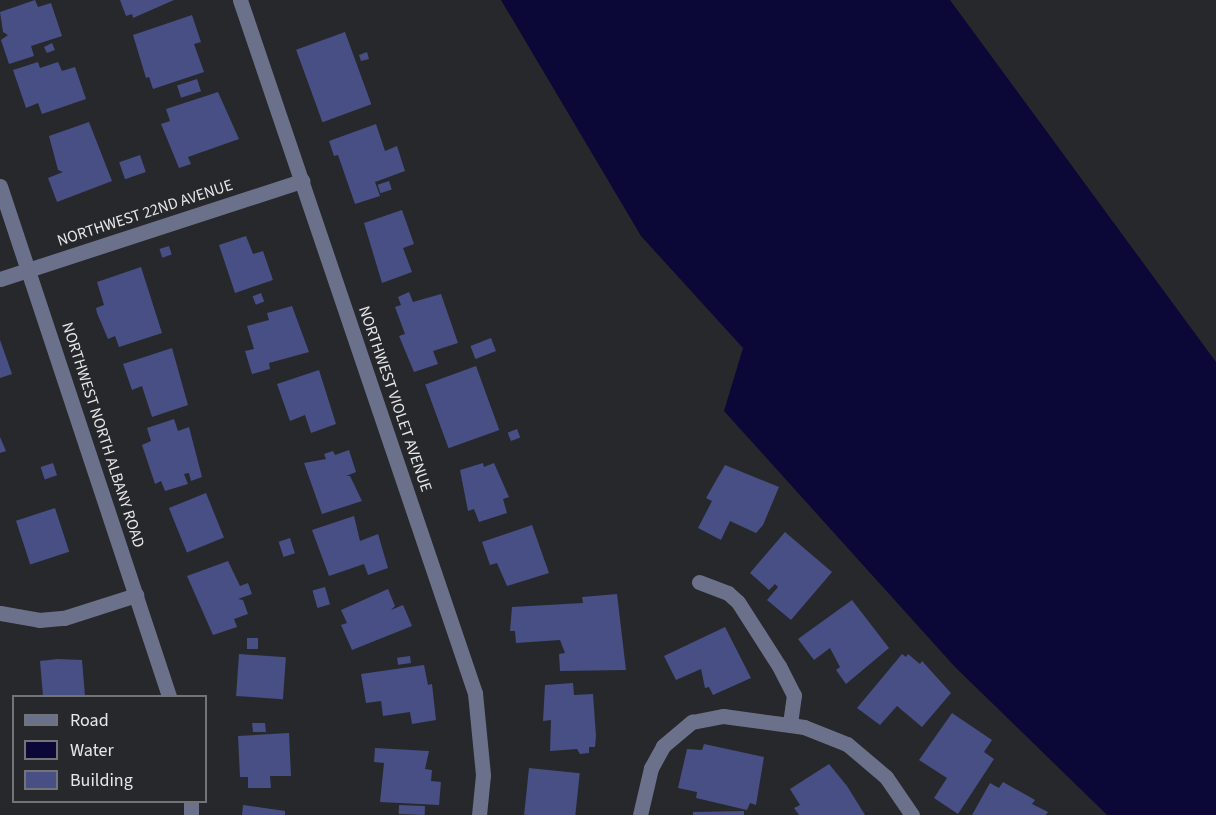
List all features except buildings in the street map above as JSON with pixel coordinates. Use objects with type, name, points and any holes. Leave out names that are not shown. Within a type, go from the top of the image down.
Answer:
[{"type":"street","name":"NORTHWEST VIOLET AVENUE","points":[[240,0],[475,693],[483,775],[478,815]]},
{"type":"street","name":"NORTHWEST 22ND AVENUE","points":[[0,279],[302,181]]},
{"type":"street","name":"NORTHWEST NORTH ALBANY ROAD","points":[[0,186],[30,269],[169,695]]},
{"type":"street","points":[[699,582],[728,593],[738,602],[779,666],[794,695],[790,725]]},
{"type":"street","points":[[0,614],[39,620],[64,618],[136,595]]},
{"type":"street","points":[[640,815],[651,768],[663,746],[692,722],[723,717],[790,725],[825,734],[872,762],[912,815]]},
{"type":"water","points":[[501,0],[950,0],[1216,362],[1216,815],[1107,815],[955,667],[724,411],[743,348],[641,236]]}]
